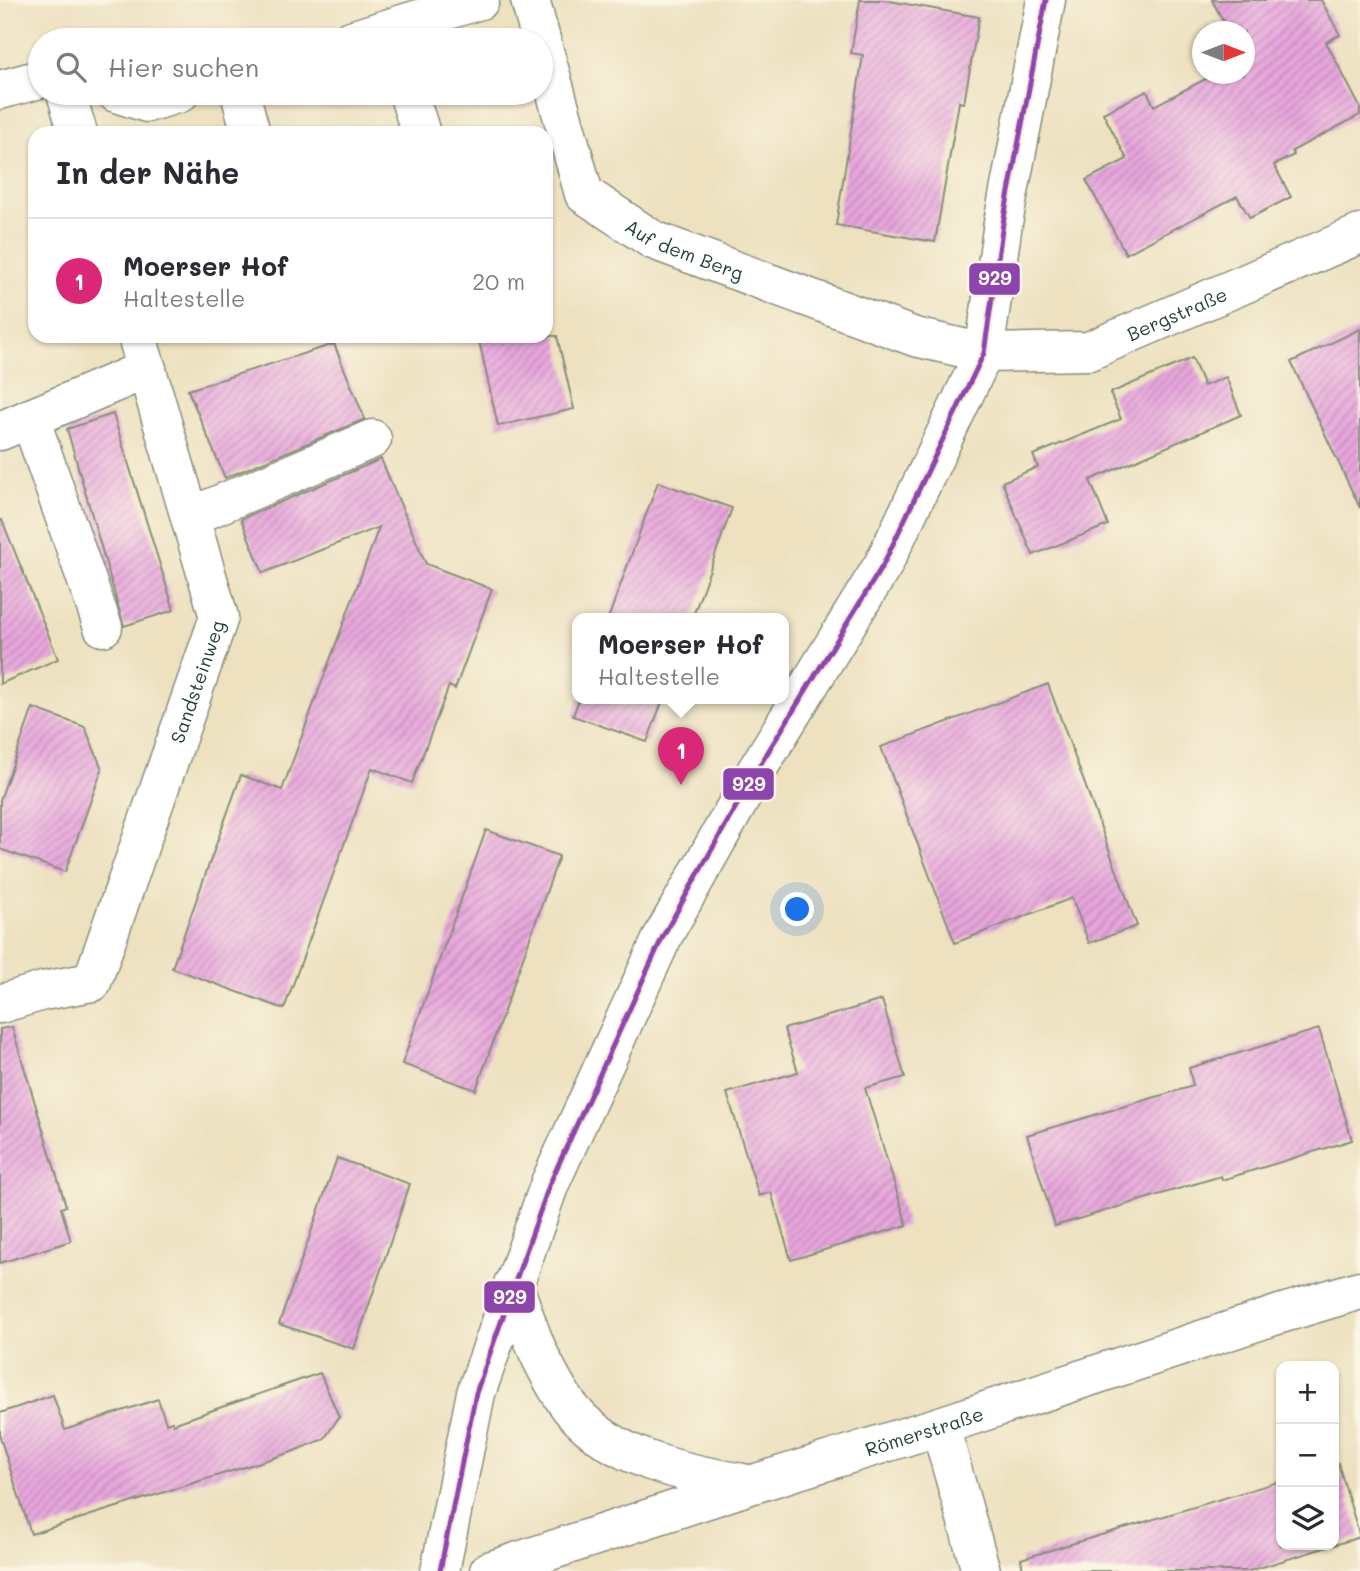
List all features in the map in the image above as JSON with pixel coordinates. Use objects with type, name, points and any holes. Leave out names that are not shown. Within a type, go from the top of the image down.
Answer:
[{"type":"street","points":[[400,28],[430,7],[480,0]]},
{"type":"street","name":"Auf dem Berg","points":[[530,0],[538,28]]},
{"type":"street","points":[[440,1571],[476,1393],[550,1183],[663,936],[755,773],[883,565],[984,353],[1003,223],[1046,0]]},
{"type":"street","points":[[0,90],[28,82]]},
{"type":"street","name":"Auf dem Berg","points":[[553,83],[584,194],[653,240],[915,337],[984,353]]},
{"type":"street","points":[[70,105],[76,126]]},
{"type":"street","points":[[243,105],[249,126]]},
{"type":"street","points":[[412,105],[419,126]]},
{"type":"street","name":"Bergstraße","points":[[984,353],[1089,351],[1360,233]]},
{"type":"street","points":[[103,627],[15,425],[145,346]]},
{"type":"street","name":"Sandsteinweg","points":[[0,1004],[43,991],[92,982],[219,617],[145,346]]},
{"type":"street","points":[[190,517],[372,439]]},
{"type":"street","points":[[513,1284],[541,1359],[573,1411],[603,1437],[645,1460],[684,1473],[750,1485]]},
{"type":"street","name":"Römerstraße","points":[[489,1571],[1360,1290]]},
{"type":"street","points":[[940,1426],[981,1571]]},
{"type":"building","points":[[860,0],[884,0],[979,17],[964,103],[959,102],[935,242],[836,225],[863,55],[851,53]]},
{"type":"building","points":[[1212,0],[1321,0],[1340,35],[1326,42],[1360,107],[1360,115],[1292,151],[1294,155],[1274,165],[1291,197],[1250,218],[1237,196],[1126,254],[1086,180],[1127,159],[1103,113],[1147,91],[1154,106],[1196,84],[1255,84],[1255,21],[1223,21]]},
{"type":"building","points":[[1360,329],[1360,508],[1291,362]]},
{"type":"building","points":[[553,336],[557,336],[574,409],[498,426],[480,343],[553,343]]},
{"type":"building","points":[[334,344],[365,419],[225,478],[188,390]]},
{"type":"building","points":[[1192,358],[1204,386],[1226,377],[1241,415],[1090,480],[1108,525],[1033,555],[1002,482],[1038,467],[1033,455],[1121,419],[1110,393]]},
{"type":"building","points":[[113,414],[174,610],[124,626],[67,429]]},
{"type":"building","points":[[381,459],[426,564],[492,589],[455,689],[449,686],[412,783],[372,768],[284,1009],[172,968],[241,775],[282,790],[379,527],[263,573],[241,519]]},
{"type":"building","points":[[658,482],[732,508],[694,613],[610,613]]},
{"type":"building","points":[[2,520],[58,659],[0,684],[0,521]]},
{"type":"building","points":[[1048,684],[1137,926],[1089,943],[1072,898],[955,943],[881,747]]},
{"type":"building","points":[[577,704],[661,704],[647,742],[573,716]]},
{"type":"building","points":[[33,708],[85,727],[102,769],[65,872],[0,849],[0,800]]},
{"type":"building","points":[[486,830],[559,856],[476,1090],[402,1064]]},
{"type":"building","points":[[882,1000],[905,1077],[865,1088],[907,1225],[791,1260],[771,1192],[759,1196],[727,1093],[798,1072],[784,1029]]},
{"type":"building","points":[[12,1027],[66,1206],[61,1208],[71,1241],[0,1263],[0,1029]]},
{"type":"building","points":[[1319,1029],[1352,1140],[1222,1180],[1221,1176],[1055,1226],[1027,1135],[1193,1086],[1189,1068]]},
{"type":"building","points":[[337,1158],[410,1184],[354,1349],[279,1324]]},
{"type":"building","points":[[320,1373],[339,1417],[324,1439],[289,1453],[31,1534],[0,1437],[0,1413],[53,1395],[65,1430],[158,1399],[166,1423],[172,1421],[173,1424]]},
{"type":"building","points":[[1339,1466],[1360,1537],[1339,1543]]},
{"type":"building","points":[[1276,1482],[1276,1550],[1318,1550],[1249,1571],[1023,1571],[1021,1559]]},
{"type":"transit line","name":"929","points":[[440,1571],[476,1393],[550,1183],[663,936],[755,773],[883,565],[984,353],[1003,223],[1046,0]]},
{"type":"place","name":"Moerser Hof","points":[[681,785]]}]
